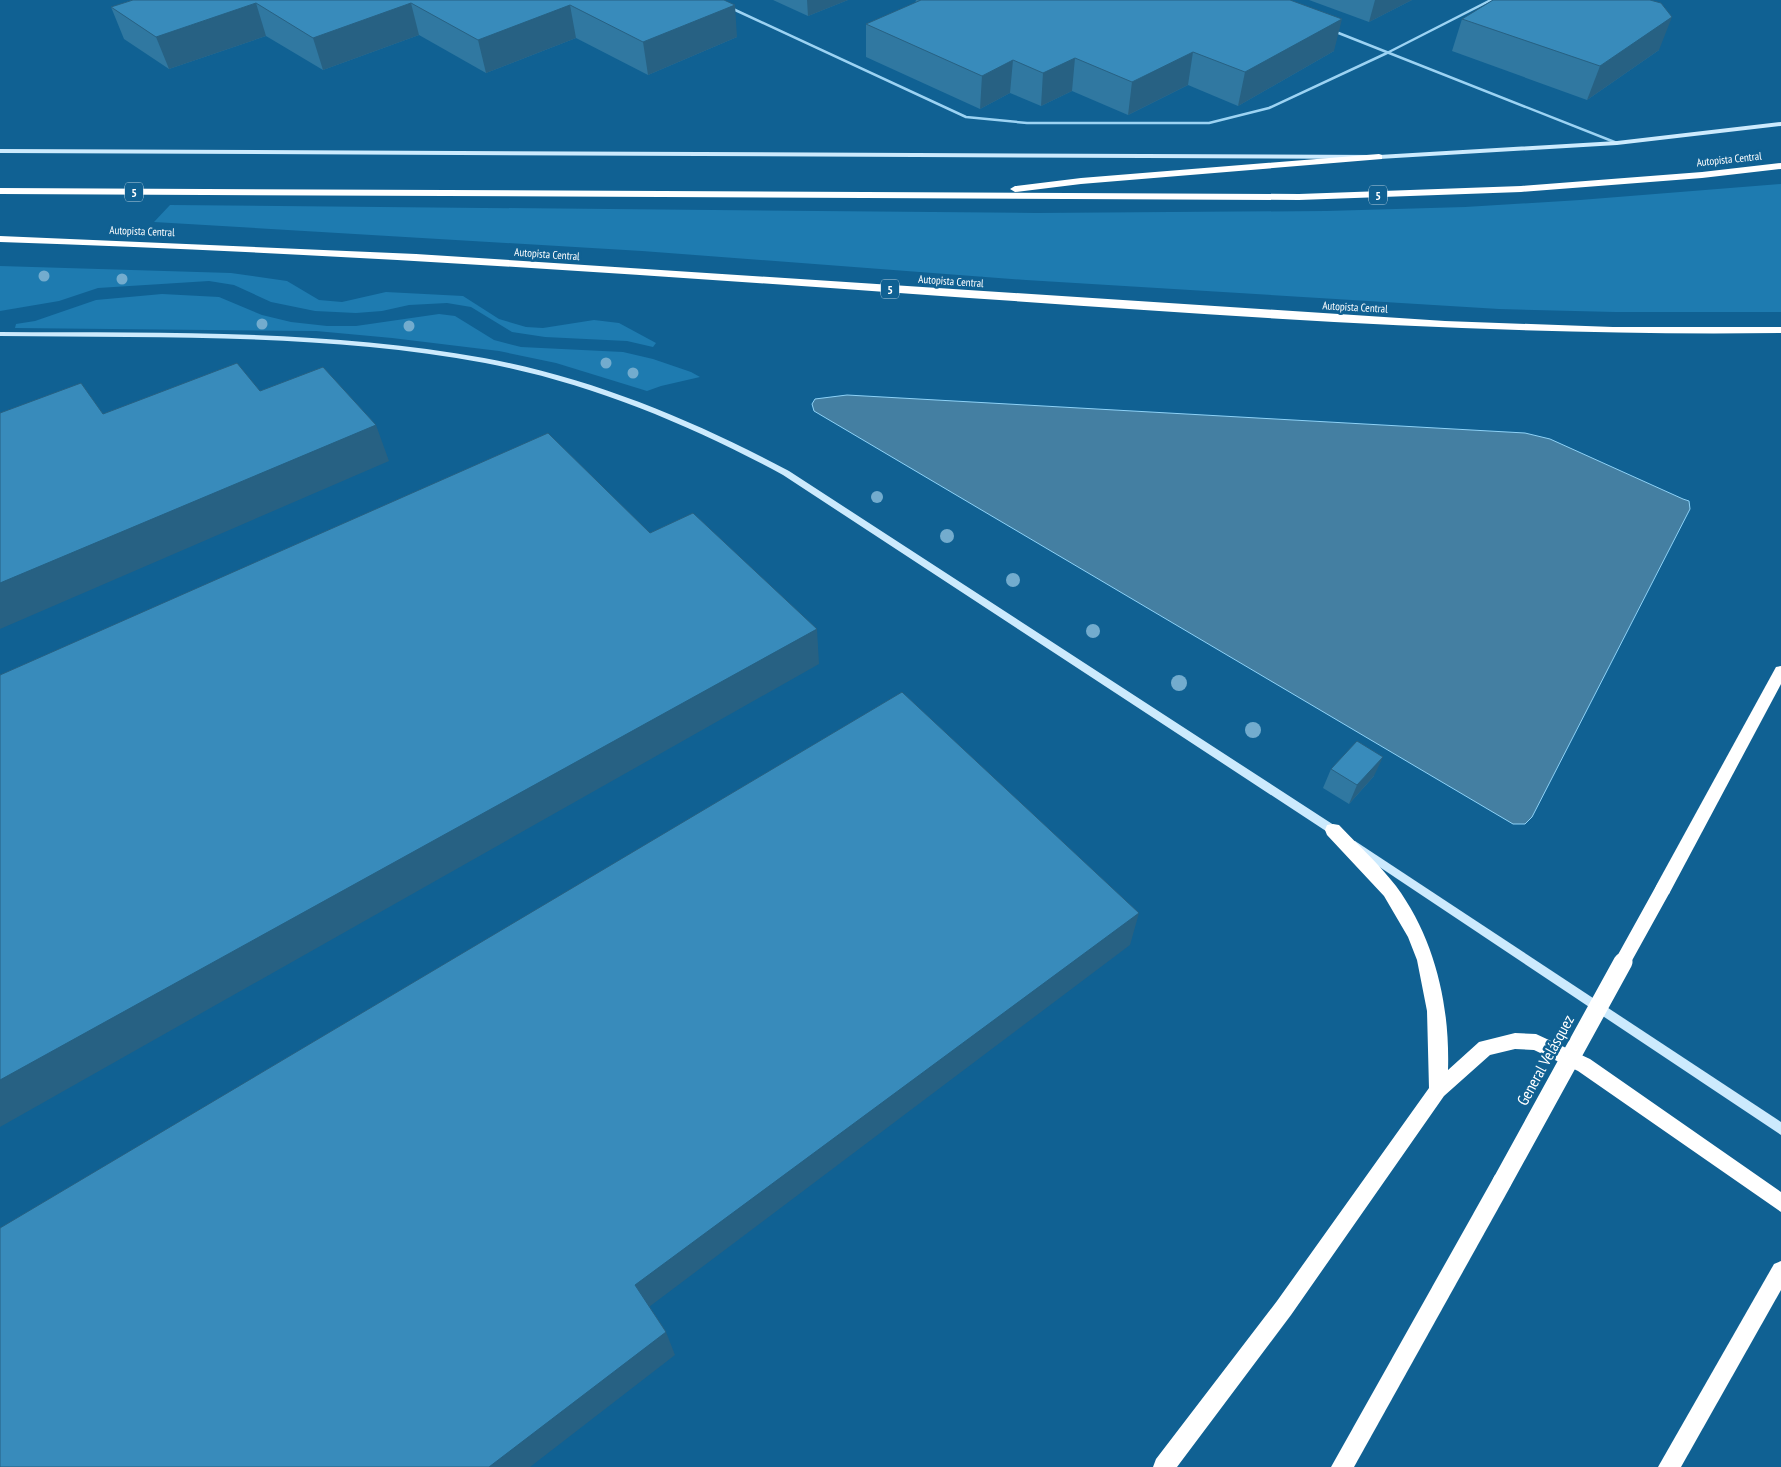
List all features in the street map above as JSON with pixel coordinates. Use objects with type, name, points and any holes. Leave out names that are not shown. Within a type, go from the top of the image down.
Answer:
[{"type":"highway","points":[[974,196],[1081,181],[1379,157]]},
{"type":"highway","name":"Autopista Central","points":[[0,192],[1186,198],[1411,194],[1613,183],[1781,166]]},
{"type":"highway","name":"Autopista Central","points":[[0,239],[301,250],[1441,324],[1591,330],[1781,330]]},
{"type":"highway","name":"General Velásquez","points":[[1342,1467],[1502,1182],[1781,671]]},
{"type":"highway","points":[[1333,830],[1391,891],[1408,917],[1420,943],[1434,993],[1440,1049],[1438,1090]]},
{"type":"highway","points":[[1164,1467],[1284,1308],[1438,1090],[1485,1048],[1515,1041],[1536,1042],[1584,1065],[1781,1203]]},
{"type":"highway","points":[[1669,1467],[1781,1271]]},
{"type":"street","points":[[0,151],[1379,157],[1618,142],[1781,124]]},
{"type":"street","points":[[0,334],[266,338],[381,345],[446,354],[535,372],[604,391],[654,409],[708,432],[786,473],[1333,830],[1781,1128]]},
{"type":"lane","points":[[730,8],[966,117],[1027,123],[1209,123],[1269,108],[1387,53],[1491,0]]},
{"type":"lane","points":[[1329,29],[1618,142]]},
{"type":"shaded area","points":[[1781,184],[1781,312],[1615,312],[1499,309],[1026,280],[642,251],[154,222],[170,205],[1036,213],[1326,211],[1465,207]]},
{"type":"shaded area","points":[[0,266],[231,273],[287,281],[319,300],[342,302],[386,292],[463,296],[499,319],[526,327],[543,328],[594,320],[619,323],[656,343],[653,347],[627,341],[545,337],[512,332],[471,307],[447,303],[409,305],[382,311],[356,313],[315,311],[271,302],[234,285],[209,281],[98,288],[59,301],[0,311]]},
{"type":"shaded area","points":[[162,294],[219,297],[262,315],[291,322],[327,326],[356,326],[439,314],[455,316],[494,340],[521,347],[623,352],[653,359],[700,377],[647,391],[556,363],[499,351],[316,331],[15,328],[16,324],[35,321],[96,300]]},
{"type":"shaded area","points":[[847,395],[1525,433],[1550,439],[1689,501],[1690,509],[1532,817],[1525,824],[1513,824],[814,411],[812,404],[815,399]]},
{"type":"building","points":[[133,0],[724,0],[735,5],[643,42],[570,5],[478,40],[411,3],[313,38],[256,3],[156,37],[111,7]]},
{"type":"building","points":[[921,0],[1290,0],[1342,19],[1245,72],[1193,52],[1132,82],[1075,58],[1043,73],[1013,60],[982,76],[866,24]]},
{"type":"building","points":[[1493,0],[1650,0],[1661,3],[1672,17],[1600,66],[1462,19]]},
{"type":"building","points":[[237,363],[260,391],[323,367],[376,425],[0,583],[0,413],[81,383],[103,414]]},
{"type":"building","points":[[548,433],[650,533],[693,513],[817,629],[0,1080],[0,675]]},
{"type":"building","points":[[902,692],[1139,913],[635,1285],[666,1332],[489,1467],[0,1467],[0,1228]]},
{"type":"building","points":[[1357,741],[1383,757],[1357,785],[1331,769]]}]
